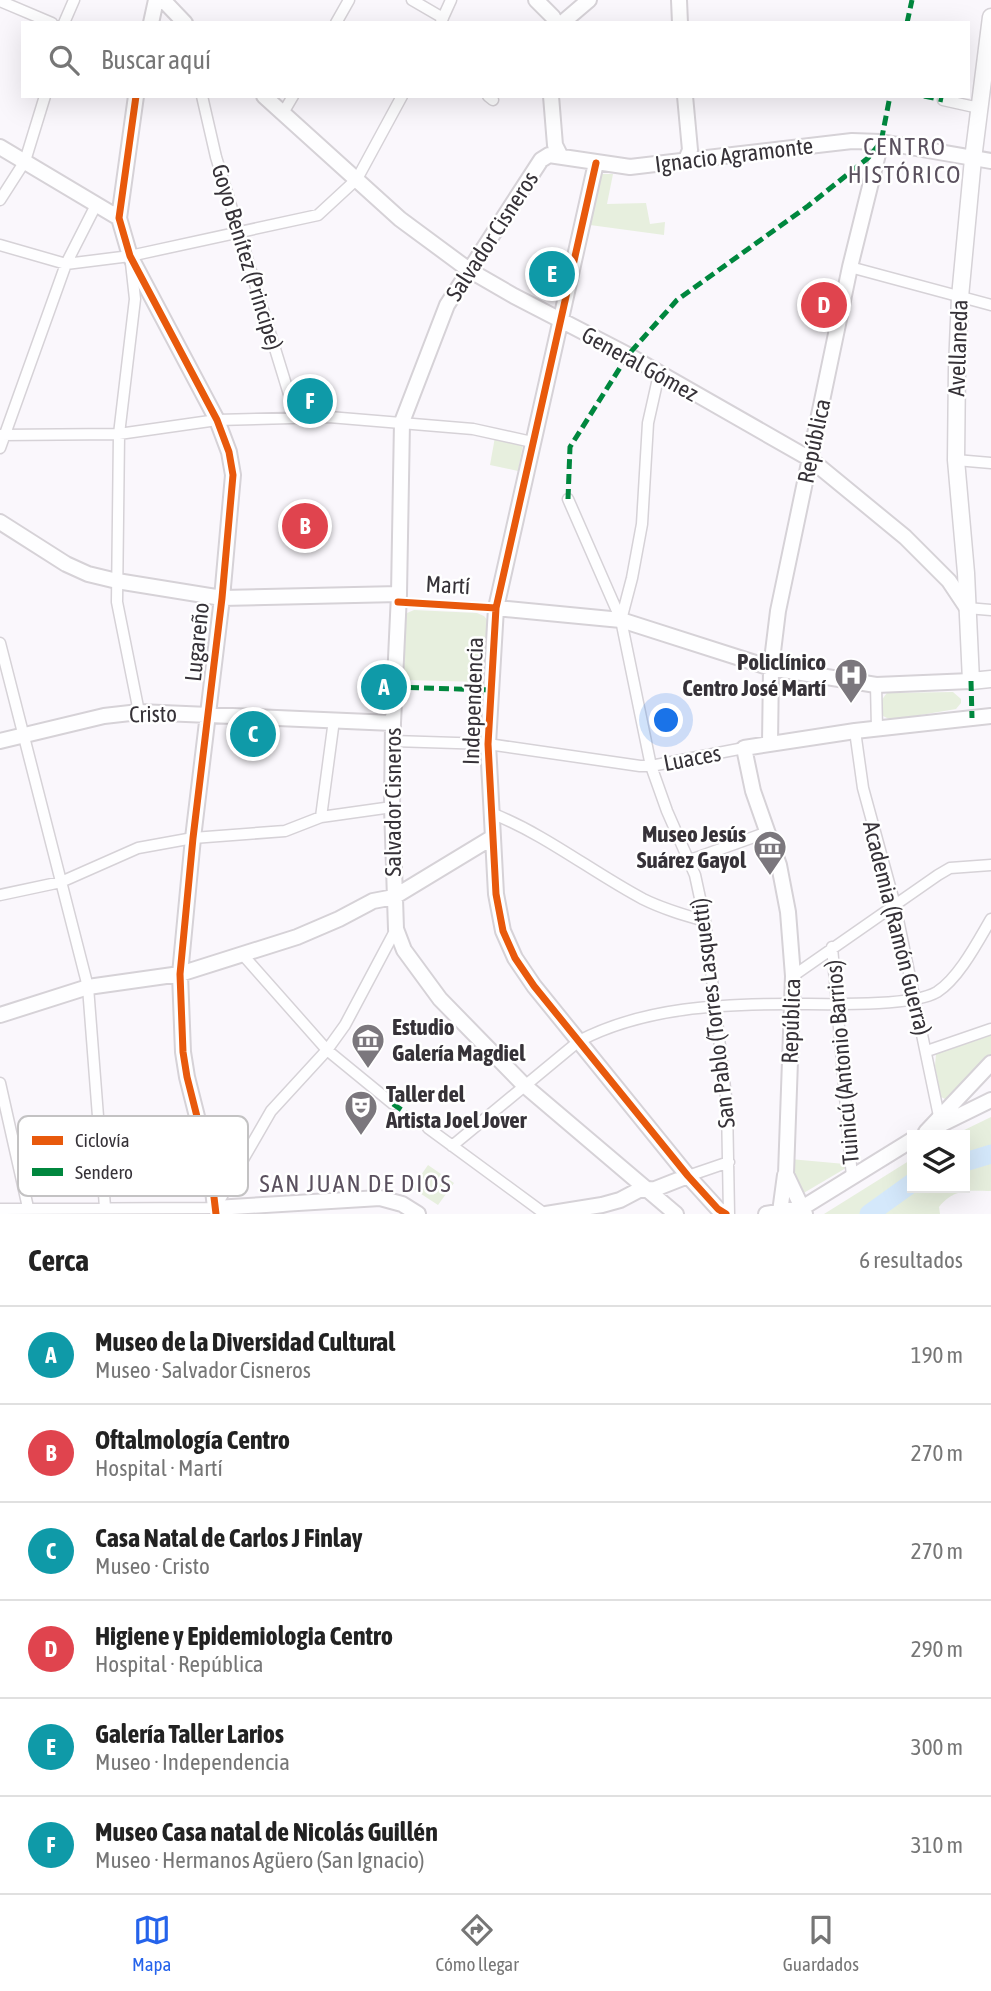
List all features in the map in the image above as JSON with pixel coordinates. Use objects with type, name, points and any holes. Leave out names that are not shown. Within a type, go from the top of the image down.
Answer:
[{"type":"main road","name":"Avellaneda","points":[[971,681],[966,573],[956,460],[960,296],[972,159],[991,17]]},
{"type":"main road","name":"Martí","points":[[971,681],[991,680]]},
{"type":"street","points":[[65,21],[74,0]]},
{"type":"street","points":[[151,21],[156,0]]},
{"type":"street","points":[[163,0],[183,21]]},
{"type":"street","points":[[336,21],[349,0]]},
{"type":"street","points":[[412,0],[442,20],[451,0]]},
{"type":"street","points":[[537,0],[554,21]]},
{"type":"street","points":[[564,21],[589,0]]},
{"type":"street","points":[[679,0],[680,21]]},
{"type":"street","points":[[0,1],[47,21]]},
{"type":"street","points":[[0,200],[25,162],[44,98]]},
{"type":"street","name":"Lugareño","points":[[136,98],[119,218],[130,256],[217,420],[229,452],[233,475],[180,974],[183,1052],[197,1116]]},
{"type":"street","name":"Goyo Benítez (Principe)","points":[[201,98],[216,157],[296,417]]},
{"type":"street","name":"General Gómez","points":[[266,98],[400,219],[469,270],[810,459],[905,537],[949,581],[967,608]]},
{"type":"street","points":[[283,113],[292,98]]},
{"type":"street","points":[[0,245],[66,264],[130,256],[318,215],[357,179],[401,98]]},
{"type":"street","points":[[551,98],[555,145],[560,155]]},
{"type":"street","points":[[685,98],[690,150],[685,162]]},
{"type":"street","points":[[943,100],[979,108]]},
{"type":"street","name":"Ignacio Agramonte","points":[[560,155],[623,167],[852,141],[881,142],[991,161]]},
{"type":"street","name":"República","points":[[770,743],[771,668],[778,611],[850,267],[881,142]]},
{"type":"street","points":[[0,147],[119,218]]},
{"type":"street","name":"Salvador Cisneros","points":[[560,155],[548,155],[541,160],[447,305],[402,422],[392,807],[396,929],[404,950],[440,999],[524,1085],[677,1214]]},
{"type":"street","name":"Independencia","points":[[596,163],[496,608],[488,744],[496,894],[503,932],[515,958],[534,986],[688,1175],[718,1209],[728,1214]]},
{"type":"street","points":[[0,447],[2,435],[66,264],[96,205]]},
{"type":"street","points":[[130,256],[135,299],[119,434],[117,602],[139,712]]},
{"type":"street","points":[[850,267],[991,305]]},
{"type":"street","points":[[621,620],[642,524],[648,423],[659,374]]},
{"type":"street","points":[[2,435],[119,434],[217,420],[296,417],[402,422],[473,429],[532,442]]},
{"type":"street","points":[[956,460],[991,463]]},
{"type":"street","name":"San Pablo (Torres Lasquetti)","points":[[568,499],[621,620],[651,766],[667,811],[690,860],[705,921],[727,1105],[728,1214]]},
{"type":"street","name":"Martí","points":[[0,522],[66,564],[88,574],[117,581],[222,598],[399,594]]},
{"type":"street","points":[[949,581],[962,578],[966,573]]},
{"type":"street","name":"Martí","points":[[496,608],[621,620],[771,668],[876,685],[971,681]]},
{"type":"street","points":[[967,608],[991,610]]},
{"type":"street","points":[[0,643],[88,987],[98,1116]]},
{"type":"street","points":[[876,685],[877,728]]},
{"type":"street","name":"Cristo","points":[[0,741],[104,716],[139,712],[393,723]]},
{"type":"street","name":"Luaces","points":[[393,741],[488,744],[651,766],[770,743],[991,716]]},
{"type":"street","points":[[321,817],[334,720]]},
{"type":"street","name":"Academia (Ramón Guerra)","points":[[855,731],[870,818],[895,905],[940,1121]]},
{"type":"street","name":"República","points":[[744,748],[753,791],[779,865],[788,912],[793,976],[786,1174],[789,1212]]},
{"type":"street","points":[[0,895],[61,882],[138,848],[193,838],[285,831],[321,817],[392,807]]},
{"type":"street","points":[[491,813],[516,822],[643,899],[671,912],[705,921]]},
{"type":"street","points":[[690,860],[768,832]]},
{"type":"street","points":[[0,1015],[88,987],[180,974],[297,937],[373,901],[394,897],[493,837]]},
{"type":"street","points":[[793,976],[950,868],[991,865]]},
{"type":"street","points":[[452,1146],[579,1041],[601,1030],[644,1016],[715,1007],[839,1004],[914,999],[934,994],[943,987],[973,948],[991,919]]},
{"type":"street","points":[[248,1153],[271,1111],[327,1050],[345,1025],[396,929]]},
{"type":"street","name":"Tuinicú (Antonio Barrios)","points":[[832,947],[852,1177]]},
{"type":"street","points":[[243,955],[327,1050],[393,1104]]},
{"type":"street","points":[[927,1051],[991,1029]]},
{"type":"street","points":[[928,1130],[940,1121],[991,1063]]},
{"type":"street","points":[[0,1083],[18,1162]]},
{"type":"street","points":[[940,1121],[991,1100]]},
{"type":"street","points":[[428,1128],[546,1214],[581,1211],[620,1200],[644,1188],[729,1162]]},
{"type":"street","points":[[789,1212],[907,1143]]},
{"type":"street","name":"República","points":[[786,1174],[789,1212]]},
{"type":"street","points":[[104,1196],[105,1207]]},
{"type":"street","points":[[0,1209],[29,1211],[105,1207],[216,1211],[380,1198],[402,1204],[418,1214]]},
{"type":"green space","points":[[601,174],[613,174],[607,204],[646,203],[650,224],[665,222],[664,235],[590,225]]},
{"type":"green space","points":[[495,437],[523,444],[518,471],[490,465]]},
{"type":"green space","points":[[414,610],[477,613],[484,616],[489,622],[485,678],[482,682],[404,680],[401,674],[403,619],[407,613]]},
{"type":"green space","points":[[953,692],[961,699],[956,709],[891,720],[883,716],[881,704],[887,693]]},
{"type":"green space","points":[[991,1035],[991,1057],[949,1101],[941,1097],[935,1066],[936,1054]]},
{"type":"green space","points":[[991,1117],[991,1191],[970,1191],[970,1130],[964,1130]]},
{"type":"green space","points":[[790,1159],[845,1164],[846,1168],[802,1194],[789,1171]]},
{"type":"green space","points":[[907,1162],[907,1193],[960,1193],[951,1196],[939,1207],[940,1214],[824,1214]]},
{"type":"green space","points":[[428,1165],[454,1183],[438,1205],[412,1188]]},
{"type":"waterway","points":[[970,1160],[991,1154]]},
{"type":"waterway","points":[[869,1214],[907,1187]]},
{"type":"marked path","points":[[907,21],[912,0]]},
{"type":"marked path","points":[[568,499],[570,447],[628,355],[677,300],[808,206],[868,158],[881,142],[890,98]]},
{"type":"marked path","points":[[934,98],[943,100]]},
{"type":"marked path","points":[[971,681],[972,718]]},
{"type":"marked path","points":[[394,687],[490,690]]},
{"type":"marked path","points":[[393,1104],[428,1128]]},
{"type":"cycle path","points":[[136,98],[119,218],[130,256],[217,420],[229,452],[233,475],[180,974],[183,1052],[197,1116]]},
{"type":"cycle path","points":[[596,163],[496,608],[488,744],[496,894],[503,931],[515,958],[534,986],[688,1176],[718,1209],[726,1214]]},
{"type":"cycle path","points":[[398,602],[496,608]]},
{"type":"cycle path","points":[[214,1196],[216,1214]]},
{"type":"place","name":"Galería Taller Larios","points":[[552,274]]},
{"type":"place","name":"Higiene y Epidemiologia Centro","points":[[824,305]]},
{"type":"place","name":"Museo Casa natal de Nicolás Guillén","points":[[310,401]]},
{"type":"place","name":"Oftalmología Centro","points":[[305,526]]},
{"type":"place","name":"Museo de la Diversidad Cultural","points":[[384,687]]},
{"type":"place","name":"Policlínico Centro José Martí","points":[[851,705]]},
{"type":"place","name":"Casa Natal de Carlos J Finlay","points":[[253,734]]},
{"type":"place","name":"Museo Jesús Suárez Gayol","points":[[770,877]]},
{"type":"place","name":"Estudio Galería Magdiel","points":[[368,1070]]},
{"type":"place","name":"Taller del Artista Joel Jover","points":[[361,1137]]},
{"type":"district","name":"CENTRO HISTÓRICO","points":[[905,161]]},
{"type":"district","name":"SAN JUAN DE DIOS","points":[[356,1184]]}]
